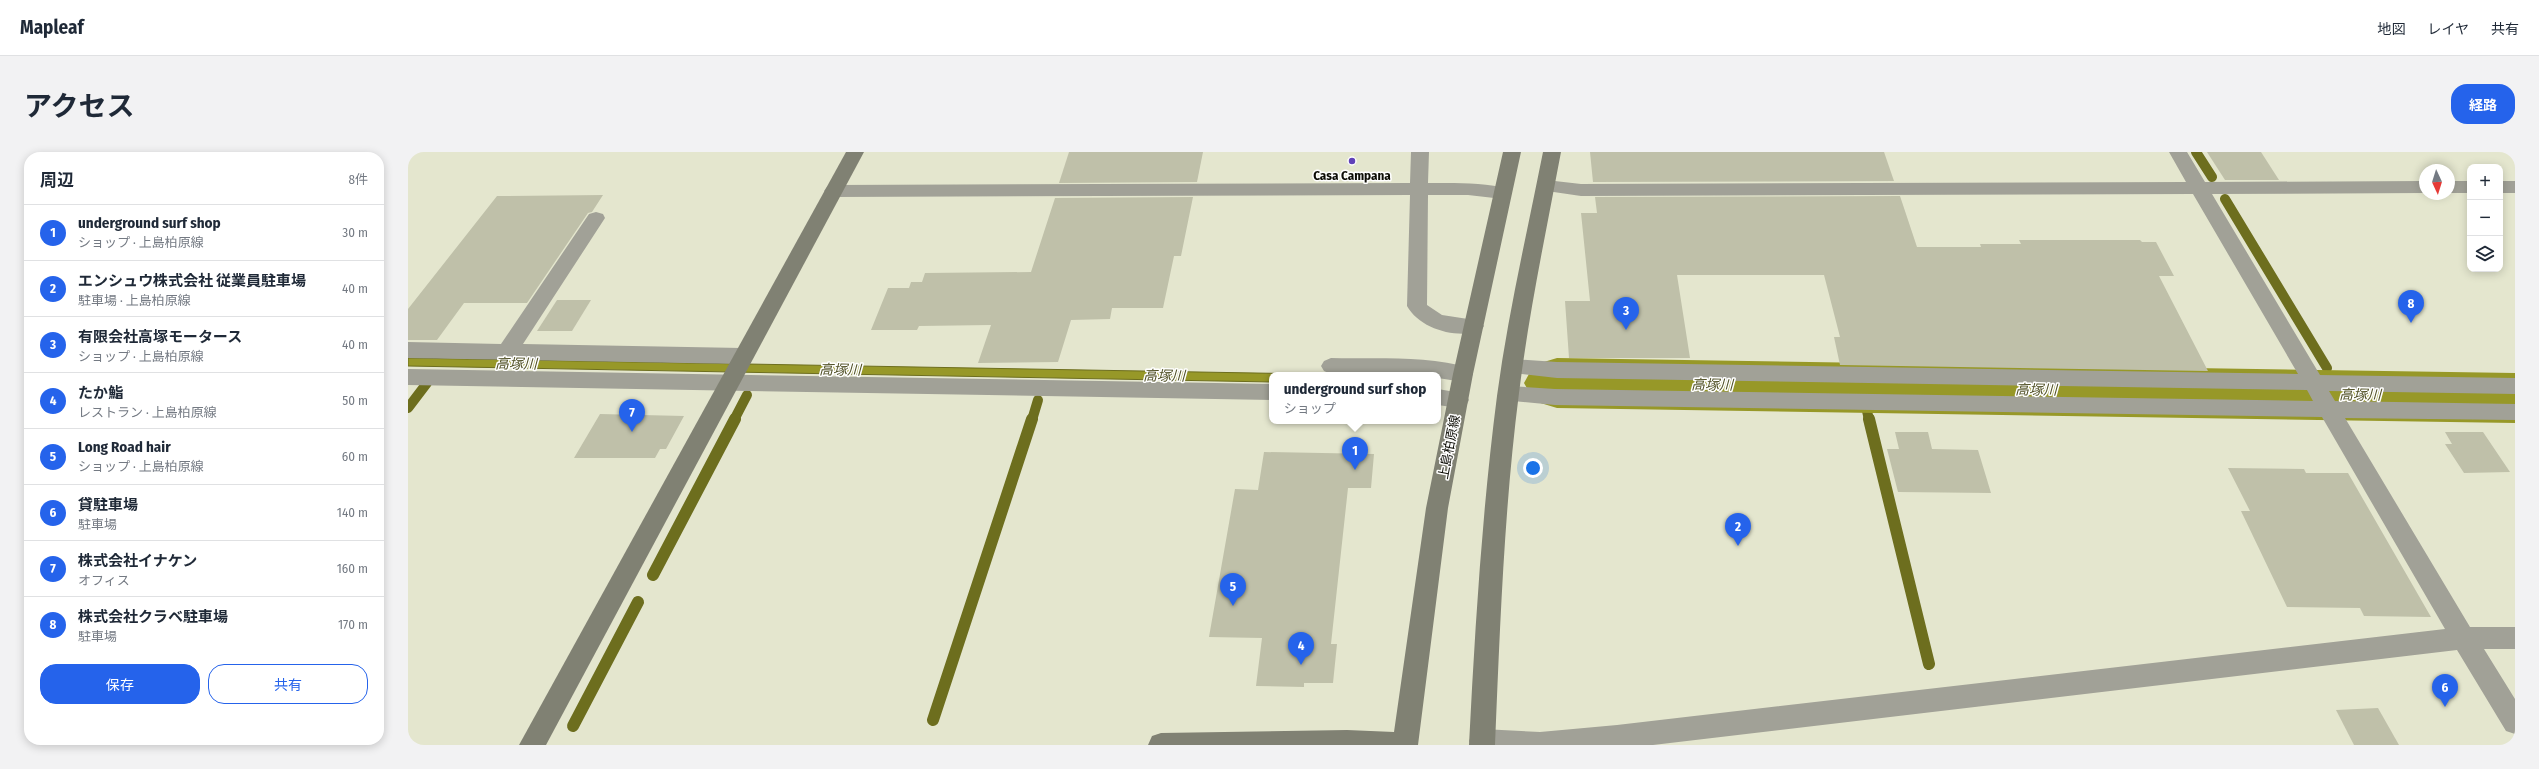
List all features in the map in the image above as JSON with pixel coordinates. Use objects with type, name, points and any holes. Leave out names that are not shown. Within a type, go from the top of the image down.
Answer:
[{"type":"street","points":[[532,745],[691,454],[735,369],[855,152]]},
{"type":"street","points":[[1420,152],[1417,306],[1422,315],[1432,321],[1474,326]]},
{"type":"street","name":"上島柏原線","points":[[1405,745],[1428,571],[1448,398],[1463,374],[1512,152]]},
{"type":"street","points":[[1552,152],[1512,367],[1492,560],[1482,743],[1540,744],[1617,737],[2463,638],[2515,638]]},
{"type":"street","points":[[2178,152],[2463,638],[2515,722]]},
{"type":"street","points":[[1546,186],[1581,190],[2201,190],[2419,188]]},
{"type":"street","points":[[2455,187],[2467,187]]},
{"type":"street","points":[[2503,187],[2515,187]]},
{"type":"street","points":[[833,192],[1468,189],[1503,193]]},
{"type":"street","points":[[507,352],[596,218]]},
{"type":"street","points":[[408,350],[507,352],[735,369],[1269,392]]},
{"type":"street","points":[[1331,366],[1419,368],[1463,374]]},
{"type":"street","points":[[1512,367],[1557,370],[2322,397],[2515,412]]},
{"type":"street","points":[[408,377],[735,369]]},
{"type":"street","points":[[1509,394],[1555,397],[2322,397],[2515,386]]},
{"type":"street","points":[[1161,745],[1347,742],[1396,745]]},
{"type":"water","points":[[408,358],[1269,373],[1269,382],[408,366]]},
{"type":"building","points":[[1069,152],[1203,152],[1197,182],[1059,183]]},
{"type":"building","points":[[1590,152],[1884,152],[1894,181],[1593,182]]},
{"type":"building","points":[[2207,152],[2261,152],[2279,180],[2225,180]]},
{"type":"building","points":[[603,195],[592,212],[588,213],[527,303],[464,303],[437,340],[408,340],[408,309],[497,196]]},
{"type":"building","points":[[1900,196],[1917,247],[1981,247],[1980,244],[2021,244],[2019,240],[2140,240],[2142,242],[2156,242],[2174,276],[2159,276],[2208,371],[1840,365],[1834,337],[1840,337],[1824,275],[1677,275],[1690,358],[1569,358],[1565,301],[1590,301],[1581,213],[1597,213],[1595,197]]},
{"type":"building","points":[[1193,197],[1181,256],[1174,256],[1163,308],[1112,308],[1110,319],[1071,320],[1058,362],[978,363],[991,325],[919,326],[917,330],[871,330],[888,288],[909,288],[911,282],[922,282],[925,273],[1031,272],[1055,198]]},
{"type":"building","points":[[557,300],[591,300],[572,331],[537,331]]},
{"type":"building","points":[[600,414],[684,416],[666,449],[660,449],[655,458],[574,458]]},
{"type":"building","points":[[1895,432],[1928,432],[1932,449],[1978,450],[1991,493],[1898,492],[1887,449],[1899,449]]},
{"type":"building","points":[[2445,432],[2483,432],[2510,472],[2464,473],[2445,444],[2452,444]]},
{"type":"building","points":[[1264,452],[1374,454],[1371,488],[1348,488],[1331,644],[1337,644],[1333,683],[1304,683],[1304,687],[1256,686],[1262,638],[1209,637],[1235,489],[1258,490]]},
{"type":"building","points":[[2228,468],[2304,469],[2306,473],[2348,473],[2431,617],[2364,616],[2360,608],[2287,607],[2241,511],[2250,511]]},
{"type":"building","points":[[2378,708],[2399,745],[2354,745],[2336,710]]},
{"type":"waterway","points":[[2196,152],[2212,177]]},
{"type":"waterway","points":[[2225,199],[2327,368]]},
{"type":"waterway","points":[[408,408],[427,383]]},
{"type":"waterway","name":"高塚川","points":[[1557,383],[2515,398]]},
{"type":"waterway","name":"高塚川","points":[[1861,388],[1863,394]]},
{"type":"waterway","name":"高塚川","points":[[2340,390],[2344,396]]},
{"type":"waterway","points":[[734,420],[747,395]]},
{"type":"waterway","points":[[1032,420],[1038,400]]},
{"type":"waterway","points":[[1867,411],[1869,420]]},
{"type":"waterway","points":[[653,575],[735,419]]},
{"type":"waterway","points":[[933,720],[1032,419]]},
{"type":"waterway","points":[[1869,419],[1929,664]]},
{"type":"waterway","points":[[573,726],[638,602]]},
{"type":"place","name":"Casa Campana","points":[[1352,161]]},
{"type":"place","name":"株式会社クラベ駐車場","points":[[2411,323]]},
{"type":"place","name":"有限会社高塚モータース","points":[[1626,330]]},
{"type":"place","name":"株式会社イナケン","points":[[632,432]]},
{"type":"place","name":"underground surf shop","points":[[1355,470]]},
{"type":"place","name":"エンシュウ株式会社 従業員駐車場","points":[[1738,546]]},
{"type":"place","name":"Long Road hair","points":[[1233,606]]},
{"type":"place","name":"たか鮨","points":[[1301,665]]},
{"type":"place","name":"貸駐車場","points":[[2445,707]]}]
